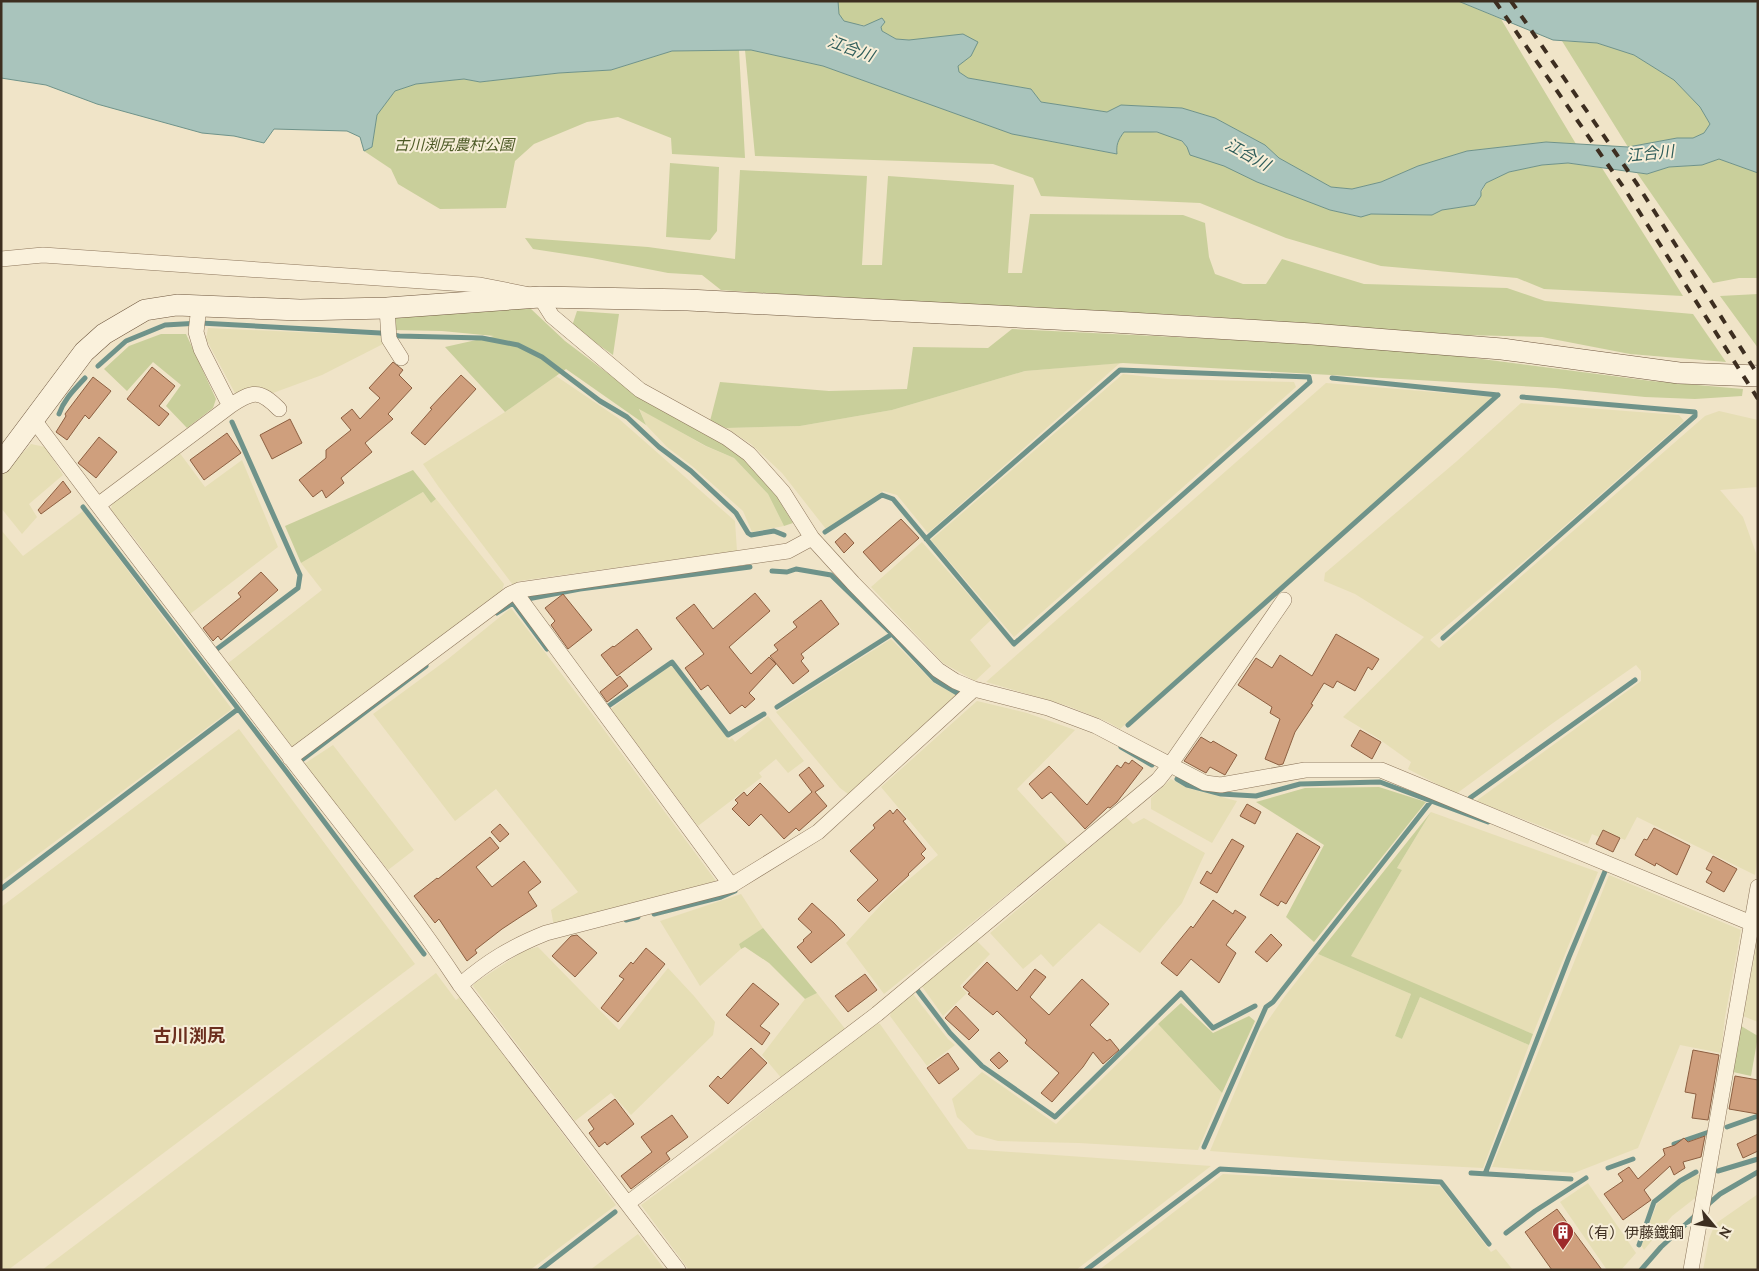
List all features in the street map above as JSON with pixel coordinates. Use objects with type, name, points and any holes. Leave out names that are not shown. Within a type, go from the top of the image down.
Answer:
[{"type":"street","points":[[1,259],[44,255],[360,276],[480,285],[540,297],[688,300],[1312,334],[1502,349],[1679,373],[1758,376]]},
{"type":"street","points":[[1,463],[84,352],[104,334],[145,310],[177,305],[199,310],[300,310],[388,324],[540,297]]},
{"type":"street","points":[[540,297],[552,316],[640,390],[727,438],[749,454],[783,492],[812,538],[938,670],[974,689],[1048,708],[1096,726],[1205,784],[1222,785],[1304,770],[1381,770],[1751,923]]},
{"type":"street","points":[[199,310],[196,332],[201,349],[230,406]]},
{"type":"street","points":[[388,324],[401,358]]},
{"type":"street","points":[[98,505],[246,396],[257,394],[267,398],[279,410]]},
{"type":"street","points":[[34,420],[290,758],[384,878],[460,985],[678,1270]]},
{"type":"street","points":[[290,758],[510,594],[788,551],[812,538]]},
{"type":"street","points":[[515,593],[731,885]]},
{"type":"street","points":[[628,1203],[877,1014],[1158,780],[1284,600]]},
{"type":"street","points":[[460,985],[492,960],[517,945],[546,933],[731,885],[818,832],[974,689]]},
{"type":"street","points":[[1691,1270],[1758,887]]},
{"type":"shaded area","points":[[208,328],[384,336],[385,343],[322,375],[273,393],[260,388],[236,395],[206,339]]},
{"type":"shaded area","points":[[1120,363],[928,533],[897,495],[883,491],[826,529],[782,473],[751,444],[726,428],[800,426],[892,410],[1025,371]]},
{"type":"shaded area","points":[[1123,374],[1167,379],[1294,382],[1296,387],[1014,637],[931,540]]},
{"type":"shaded area","points":[[556,376],[618,418],[735,521],[737,551],[519,581],[513,585],[423,464],[505,412]]},
{"type":"shaded area","points":[[1326,383],[1493,397],[1120,729],[1108,722],[1068,706],[986,682]]},
{"type":"shaded area","points":[[1521,403],[1679,415],[1684,421],[1536,551],[1430,640],[1439,648],[1705,416],[1719,411],[1758,420],[1758,487],[1720,490],[1743,517],[1756,553],[1758,584],[1758,851],[1755,875],[1637,817],[1625,840],[1602,830],[1599,837],[1592,834],[1588,844],[1476,801],[1641,681],[1641,671],[1636,665],[1456,794],[1408,769],[1411,762],[1376,737],[1343,717],[1424,637],[1355,594],[1324,581],[1325,573],[1457,461]]},
{"type":"shaded area","points":[[639,408],[705,446],[734,458],[768,494],[784,526],[752,532],[743,511],[692,466],[667,447],[646,425]]},
{"type":"shaded area","points":[[31,444],[45,447],[63,475],[29,504],[37,517],[22,534],[1,508],[1,476]]},
{"type":"shaded area","points":[[179,452],[205,487],[242,460],[278,547],[190,614],[135,539],[111,510],[112,503]]},
{"type":"shaded area","points":[[423,492],[431,503],[436,499],[504,584],[501,595],[293,748],[227,664],[322,590],[301,563]]},
{"type":"shaded area","points":[[83,511],[232,709],[1,882],[1,530],[23,556]]},
{"type":"shaded area","points":[[922,542],[991,620],[970,640],[991,666],[975,681],[943,663],[871,587]]},
{"type":"shaded area","points":[[511,608],[716,881],[554,927],[551,910],[578,892],[496,789],[455,821],[373,714],[448,659]]},
{"type":"shaded area","points":[[891,639],[934,683],[958,696],[848,794],[840,788],[776,712]]},
{"type":"shaded area","points":[[671,664],[729,740],[732,738],[735,742],[768,716],[804,761],[788,773],[776,759],[759,773],[762,777],[698,826],[611,709]]},
{"type":"shaded area","points":[[977,701],[1027,713],[1075,730],[1017,789],[1068,845],[884,994],[846,943],[889,896],[938,855],[881,787]]},
{"type":"shaded area","points":[[239,729],[415,964],[8,1270],[1,1270],[1,907]]},
{"type":"shaded area","points":[[333,745],[414,850],[388,870],[304,764]]},
{"type":"shaded area","points":[[1171,779],[1187,788],[1237,801],[1212,843],[1151,809],[1151,798]]},
{"type":"shaded area","points":[[1431,812],[1598,872],[1533,1034],[1350,957],[1402,870],[1397,868]]},
{"type":"shaded area","points":[[1126,817],[1133,824],[1144,818],[1205,853],[1182,903],[1140,953],[1099,923],[1053,967],[1041,954],[1023,969],[990,933]]},
{"type":"shaded area","points":[[1609,875],[1741,930],[1725,1017],[1721,1053],[1680,1045],[1638,1148],[1574,1173],[1492,1167]]},
{"type":"shaded area","points":[[741,894],[763,928],[739,944],[741,949],[700,986],[660,921]]},
{"type":"shaded area","points":[[1758,937],[1758,1022],[1743,1016]]},
{"type":"shaded area","points":[[976,940],[990,954],[960,986],[967,993],[943,1016],[921,985]]},
{"type":"shaded area","points":[[538,947],[619,1030],[668,968],[715,1022],[713,1035],[631,1115],[611,1093],[575,1121],[473,986],[525,950]]},
{"type":"shaded area","points":[[1318,954],[1411,994],[1395,1036],[1402,1039],[1420,997],[1529,1045],[1483,1168],[1343,1161],[1210,1151],[1260,1032]]},
{"type":"shaded area","points":[[436,973],[456,1000],[460,997],[616,1205],[530,1270],[42,1270]]},
{"type":"shaded area","points":[[817,993],[846,1030],[783,1080],[762,1055],[805,999]]},
{"type":"shaded area","points":[[913,994],[948,1039],[955,1045],[927,1066],[890,1016],[892,1009]]},
{"type":"shaded area","points":[[874,1022],[880,1024],[968,1149],[1211,1166],[1076,1270],[689,1270],[641,1205],[716,1150]]},
{"type":"shaded area","points":[[1158,1024],[1222,1093],[1198,1150],[1079,1143],[998,1141],[976,1135],[957,1117],[952,1099],[982,1072],[1056,1124]]},
{"type":"shaded area","points":[[1223,1174],[1440,1186],[1491,1252],[1496,1249],[1513,1270],[1099,1270]]},
{"type":"shaded area","points":[[1695,1175],[1700,1175],[1699,1195],[1672,1216],[1644,1250],[1641,1245],[1657,1204],[1680,1183]]},
{"type":"shaded area","points":[[1588,1183],[1636,1253],[1621,1270],[1607,1270],[1560,1202]]},
{"type":"shaded area","points":[[1758,1194],[1758,1270],[1703,1270],[1709,1239],[1715,1224]]},
{"type":"shaded area","points":[[638,1234],[665,1270],[590,1270]]},
{"type":"green space","points":[[838,1],[1458,1],[1501,19],[1576,144],[1546,142],[1467,151],[1418,166],[1381,182],[1352,189],[1331,187],[1279,158],[1265,145],[1215,118],[1182,108],[1121,105],[1107,112],[1041,102],[1031,89],[968,78],[959,72],[957,66],[971,56],[909,40],[896,39],[882,31],[883,24],[858,25],[846,22],[839,14]]},
{"type":"green space","points":[[1562,41],[1597,43],[1634,55],[1674,80],[1700,107],[1710,124],[1704,133],[1693,138],[1677,138],[1628,147]]},
{"type":"green space","name":"古川渕尻農村公園","points":[[739,50],[745,158],[672,154],[671,138],[618,117],[587,122],[534,144],[515,161],[506,208],[440,209],[398,184],[391,169],[364,151],[372,147],[377,115],[395,91],[416,84],[464,79],[480,82],[559,73],[611,70],[672,51]]},
{"type":"green space","points":[[745,50],[823,66],[1012,134],[1116,154],[1118,140],[1124,132],[1167,134],[1175,137],[1187,147],[1257,182],[1330,210],[1360,217],[1370,214],[1432,215],[1442,210],[1475,205],[1486,183],[1509,172],[1542,165],[1568,163],[1602,168],[1683,296],[1544,289],[1517,278],[1381,266],[1286,238],[1200,203],[1041,196],[1033,178],[993,164],[755,156]]},
{"type":"green space","points":[[1719,159],[1758,173],[1758,278],[1739,278],[1713,283],[1637,173],[1647,174],[1669,167],[1702,165]]},
{"type":"green space","points":[[670,163],[719,167],[717,231],[710,240],[666,237]]},
{"type":"green space","points":[[740,170],[867,176],[862,265],[882,265],[888,176],[1014,185],[1008,273],[1022,273],[1030,214],[1183,215],[1205,223],[1209,257],[1215,274],[1243,284],[1266,284],[1282,259],[1364,284],[1507,288],[1545,301],[1693,314],[1726,362],[1630,354],[1542,337],[1464,335],[1201,316],[923,304],[721,290],[702,275],[668,273],[533,249],[525,238],[648,247],[735,259]]},
{"type":"green space","points":[[1758,294],[1758,348],[1720,296]]},
{"type":"green space","points":[[530,308],[565,341],[634,393],[734,449],[773,490],[793,523],[784,526],[768,494],[734,458],[706,446],[639,409],[646,425],[566,369],[505,412],[445,347],[494,336],[442,331],[393,330],[392,316]]},
{"type":"green space","points":[[577,311],[619,314],[613,355],[572,326]]},
{"type":"green space","points":[[1012,329],[1397,348],[1651,381],[1743,389],[1742,396],[1695,399],[1645,397],[1555,388],[1123,363],[1025,371],[892,410],[800,426],[726,428],[710,421],[720,382],[829,391],[907,389],[913,347],[988,348]]},
{"type":"green space","points":[[161,334],[186,334],[216,399],[213,408],[187,428],[166,406],[181,385],[153,362],[127,391],[104,369],[129,346]]},
{"type":"green space","points":[[413,470],[436,499],[431,503],[423,492],[301,563],[285,526]]},
{"type":"green space","points":[[1379,787],[1426,802],[1314,942],[1286,917],[1324,845],[1256,802],[1305,788]]},
{"type":"green space","points":[[1431,812],[1397,868],[1402,870],[1351,956],[1533,1034],[1529,1045],[1420,997],[1402,1039],[1395,1036],[1411,994],[1318,954]]},
{"type":"green space","points":[[763,928],[817,993],[805,999],[769,963],[745,947],[741,949],[739,944]]},
{"type":"green space","points":[[1181,1003],[1213,1033],[1249,1016],[1255,1021],[1222,1093],[1158,1024]]},
{"type":"green space","points":[[1741,1026],[1758,1036],[1751,1076],[1733,1072]]},
{"type":"water","name":"江合川","points":[[1,1],[838,1],[839,14],[844,21],[864,26],[882,18],[885,22],[881,27],[882,31],[896,39],[909,40],[963,34],[978,42],[971,56],[958,66],[959,72],[968,78],[1031,89],[1041,102],[1107,112],[1121,105],[1182,108],[1215,118],[1265,145],[1279,158],[1331,187],[1352,189],[1381,182],[1418,166],[1467,151],[1546,142],[1628,147],[1677,138],[1693,138],[1704,133],[1710,124],[1700,107],[1674,80],[1634,55],[1597,43],[1553,40],[1458,1],[1758,1],[1758,173],[1719,159],[1702,165],[1669,167],[1647,174],[1568,163],[1542,165],[1509,172],[1486,183],[1475,205],[1442,210],[1432,215],[1371,214],[1361,217],[1330,210],[1257,182],[1224,166],[1190,155],[1182,141],[1157,132],[1124,132],[1118,143],[1117,154],[1012,134],[823,66],[751,50],[672,51],[611,70],[559,73],[480,82],[464,79],[416,84],[395,91],[377,115],[372,147],[364,151],[360,137],[347,131],[274,129],[264,143],[234,136],[202,133],[97,104],[46,85],[1,78]]},
{"type":"building","points":[[393,362],[403,370],[399,375],[412,388],[388,414],[393,419],[365,443],[372,452],[341,478],[344,483],[326,498],[322,490],[313,497],[299,480],[326,458],[326,450],[351,430],[341,418],[352,409],[360,419],[380,398],[369,388]]},
{"type":"building","points":[[152,367],[175,386],[159,406],[169,414],[159,426],[127,399]]},
{"type":"building","points":[[461,375],[476,389],[425,445],[411,433],[432,409],[430,408]]},
{"type":"building","points":[[93,377],[111,391],[89,419],[85,415],[67,440],[56,432],[66,416],[65,414]]},
{"type":"building","points":[[290,419],[302,443],[272,459],[260,435]]},
{"type":"building","points":[[227,433],[241,453],[204,480],[190,460]]},
{"type":"building","points":[[99,437],[117,452],[96,478],[78,463]]},
{"type":"building","points":[[63,481],[71,492],[41,514],[38,510]]},
{"type":"building","points":[[901,519],[919,538],[881,572],[863,552]]},
{"type":"building","points":[[845,533],[854,543],[844,553],[835,542]]},
{"type":"building","points":[[261,572],[278,590],[221,640],[218,636],[213,641],[203,628],[241,597],[238,593]]},
{"type":"building","points":[[755,593],[770,611],[729,647],[751,674],[769,657],[776,664],[749,693],[755,699],[745,708],[742,705],[730,714],[708,685],[701,690],[685,668],[704,654],[676,618],[694,604],[713,629]]},
{"type":"building","points":[[563,594],[592,630],[568,649],[551,625],[555,621],[545,608]]},
{"type":"building","points":[[821,600],[839,624],[801,654],[804,658],[801,661],[809,671],[793,684],[770,656],[778,650],[774,645],[797,627],[793,622]]},
{"type":"building","points":[[637,629],[652,649],[617,676],[601,655]]},
{"type":"building","points":[[1336,634],[1379,659],[1372,670],[1368,667],[1355,691],[1337,681],[1333,688],[1324,683],[1311,704],[1313,705],[1295,732],[1283,764],[1279,765],[1265,759],[1280,719],[1270,713],[1272,707],[1238,685],[1256,658],[1272,668],[1280,655],[1312,676]]},
{"type":"building","points":[[620,676],[628,686],[607,702],[600,692]]},
{"type":"building","points":[[1360,730],[1381,742],[1372,759],[1351,746]]},
{"type":"building","points":[[1201,737],[1211,743],[1213,741],[1237,755],[1225,775],[1210,767],[1206,773],[1184,761]]},
{"type":"building","points":[[1132,760],[1143,768],[1117,802],[1110,808],[1108,807],[1085,829],[1051,792],[1042,799],[1029,784],[1049,766],[1087,805],[1117,765],[1121,768],[1125,762],[1129,764]]},
{"type":"building","points":[[809,767],[824,786],[815,792],[827,806],[799,831],[796,828],[784,839],[761,814],[749,826],[732,809],[738,803],[735,800],[744,792],[747,796],[760,783],[789,813],[812,792],[799,775]]},
{"type":"building","points":[[1247,804],[1261,812],[1255,824],[1240,816]]},
{"type":"building","points":[[897,809],[906,819],[903,821],[926,849],[921,854],[925,858],[869,912],[857,900],[878,880],[850,851],[875,828],[873,825],[890,810],[893,814]]},
{"type":"building","points":[[500,824],[509,834],[500,842],[491,832]]},
{"type":"building","points":[[1654,828],[1690,846],[1677,875],[1656,863],[1655,866],[1635,855],[1644,839],[1647,840]]},
{"type":"building","points":[[1603,830],[1620,838],[1613,852],[1596,844]]},
{"type":"building","points":[[1297,833],[1320,847],[1286,904],[1281,901],[1278,906],[1260,895]]},
{"type":"building","points":[[490,837],[499,848],[476,867],[492,887],[524,861],[541,882],[528,892],[537,906],[475,950],[477,953],[467,961],[439,919],[435,923],[414,896]]},
{"type":"building","points":[[1232,839],[1244,846],[1217,893],[1200,883],[1207,871],[1211,874]]},
{"type":"building","points":[[1713,856],[1737,869],[1724,892],[1706,882],[1712,872],[1706,869]]},
{"type":"building","points":[[1213,900],[1233,914],[1235,910],[1246,917],[1226,945],[1236,953],[1219,983],[1191,959],[1177,976],[1161,963],[1191,926],[1193,928]]},
{"type":"building","points":[[812,903],[845,935],[811,963],[797,947],[812,932],[798,919]]},
{"type":"building","points":[[1271,934],[1282,945],[1267,962],[1255,952]]},
{"type":"building","points":[[577,935],[597,953],[575,977],[552,956],[571,936]]},
{"type":"building","points":[[646,948],[665,964],[618,1022],[601,1008],[624,979],[619,976],[631,962],[633,964]]},
{"type":"building","points":[[987,962],[1017,991],[1035,969],[1046,977],[1030,997],[1049,1015],[1082,979],[1109,1004],[1090,1025],[1107,1041],[1110,1039],[1119,1050],[1103,1064],[1093,1052],[1083,1067],[1052,1102],[1041,1093],[1059,1073],[1025,1043],[1027,1040],[997,1011],[993,1015],[968,994],[970,993],[963,987]]},
{"type":"building","points":[[865,974],[877,990],[848,1012],[835,996]]},
{"type":"building","points":[[753,983],[779,1004],[760,1026],[770,1033],[762,1045],[726,1015]]},
{"type":"building","points":[[956,1006],[979,1030],[969,1040],[945,1018]]},
{"type":"building","points":[[751,1048],[767,1063],[728,1104],[709,1086],[718,1076],[721,1079]]},
{"type":"building","points":[[1693,1050],[1719,1055],[1708,1120],[1692,1118],[1696,1094],[1685,1092]]},
{"type":"building","points":[[999,1052],[1008,1061],[999,1069],[990,1060]]},
{"type":"building","points":[[948,1053],[959,1069],[939,1084],[927,1068]]},
{"type":"building","points":[[1735,1076],[1758,1080],[1758,1114],[1729,1109]]},
{"type":"building","points":[[615,1099],[634,1124],[607,1145],[605,1142],[599,1147],[589,1133],[594,1129],[588,1120]]},
{"type":"building","points":[[672,1115],[688,1137],[666,1153],[670,1159],[631,1189],[621,1176],[652,1152],[641,1137]]},
{"type":"building","points":[[1758,1134],[1758,1151],[1743,1158],[1737,1144]]},
{"type":"building","points":[[1705,1136],[1701,1157],[1683,1162],[1685,1168],[1674,1175],[1670,1166],[1644,1190],[1651,1200],[1623,1220],[1604,1194],[1623,1181],[1618,1174],[1629,1167],[1638,1179],[1665,1155],[1663,1149],[1675,1145],[1684,1138],[1688,1142]]},
{"type":"building","name":"（有）伊藤鐵鋼","points":[[1557,1209],[1602,1270],[1552,1270],[1525,1232]]},
{"type":"waterway","points":[[98,366],[126,341],[165,325],[200,323],[380,333],[399,336],[482,338],[518,345],[542,357],[600,401],[627,417],[659,447],[691,471],[736,513],[748,533],[751,535],[774,531],[784,535]]},
{"type":"waterway","points":[[825,532],[882,495],[893,499],[1014,644],[1310,382],[1309,377],[1120,370],[926,539]]},
{"type":"waterway","points":[[59,414],[67,399],[85,378]]},
{"type":"waterway","points":[[1332,378],[1498,395]]},
{"type":"waterway","points":[[1128,725],[1498,395]]},
{"type":"waterway","points":[[1443,638],[1695,416],[1695,412],[1522,397]]},
{"type":"waterway","points":[[217,649],[298,588],[300,575],[232,422]]},
{"type":"waterway","points":[[83,507],[424,954]]},
{"type":"waterway","points":[[522,600],[580,589],[750,567]]},
{"type":"waterway","points":[[772,571],[787,572],[796,569],[831,575],[892,634],[935,680],[959,694]]},
{"type":"waterway","points":[[497,613],[513,603],[547,649]]},
{"type":"waterway","points":[[777,707],[892,634]]},
{"type":"waterway","points":[[604,709],[672,662],[728,735],[764,714]]},
{"type":"waterway","points":[[303,759],[426,666]]},
{"type":"waterway","points":[[1470,798],[1635,680]]},
{"type":"waterway","points":[[1,889],[238,709]]},
{"type":"waterway","points":[[1121,747],[1152,765]]},
{"type":"waterway","points":[[1177,779],[1187,785],[1221,794],[1256,796],[1300,784],[1380,782],[1488,822]]},
{"type":"waterway","points":[[1204,1147],[1266,1007],[1273,1002],[1432,800]]},
{"type":"waterway","points":[[1485,1174],[1569,957],[1606,869]]},
{"type":"waterway","points":[[654,914],[721,897],[735,891]]},
{"type":"waterway","points":[[626,920],[638,917]]},
{"type":"waterway","points":[[918,991],[950,1033],[982,1066],[1055,1117],[1181,993],[1213,1028],[1255,1006]]},
{"type":"waterway","points":[[1727,1127],[1758,1116]]},
{"type":"waterway","points":[[1674,1144],[1709,1132]]},
{"type":"waterway","points":[[1608,1168],[1633,1159]]},
{"type":"waterway","points":[[1718,1171],[1758,1159]]},
{"type":"waterway","points":[[1086,1270],[1220,1169],[1441,1182],[1489,1244]]},
{"type":"waterway","points":[[1639,1245],[1654,1202],[1680,1181],[1696,1172]]},
{"type":"waterway","points":[[1706,1206],[1720,1194],[1758,1172]]},
{"type":"waterway","points":[[1471,1173],[1571,1179]]},
{"type":"waterway","points":[[1506,1233],[1535,1211],[1586,1178]]},
{"type":"waterway","points":[[540,1270],[615,1212]]},
{"type":"waterway","points":[[1641,1270],[1661,1247],[1698,1213]]},
{"type":"railway","points":[[1495,1],[1626,191],[1758,399]]},
{"type":"railway","points":[[1511,1],[1637,184],[1758,375]]},
{"type":"place","name":"（有）伊藤鐵鋼","points":[[1563,1251]]},
{"type":"district","name":"古川渕尻","points":[[189,1035]]}]
